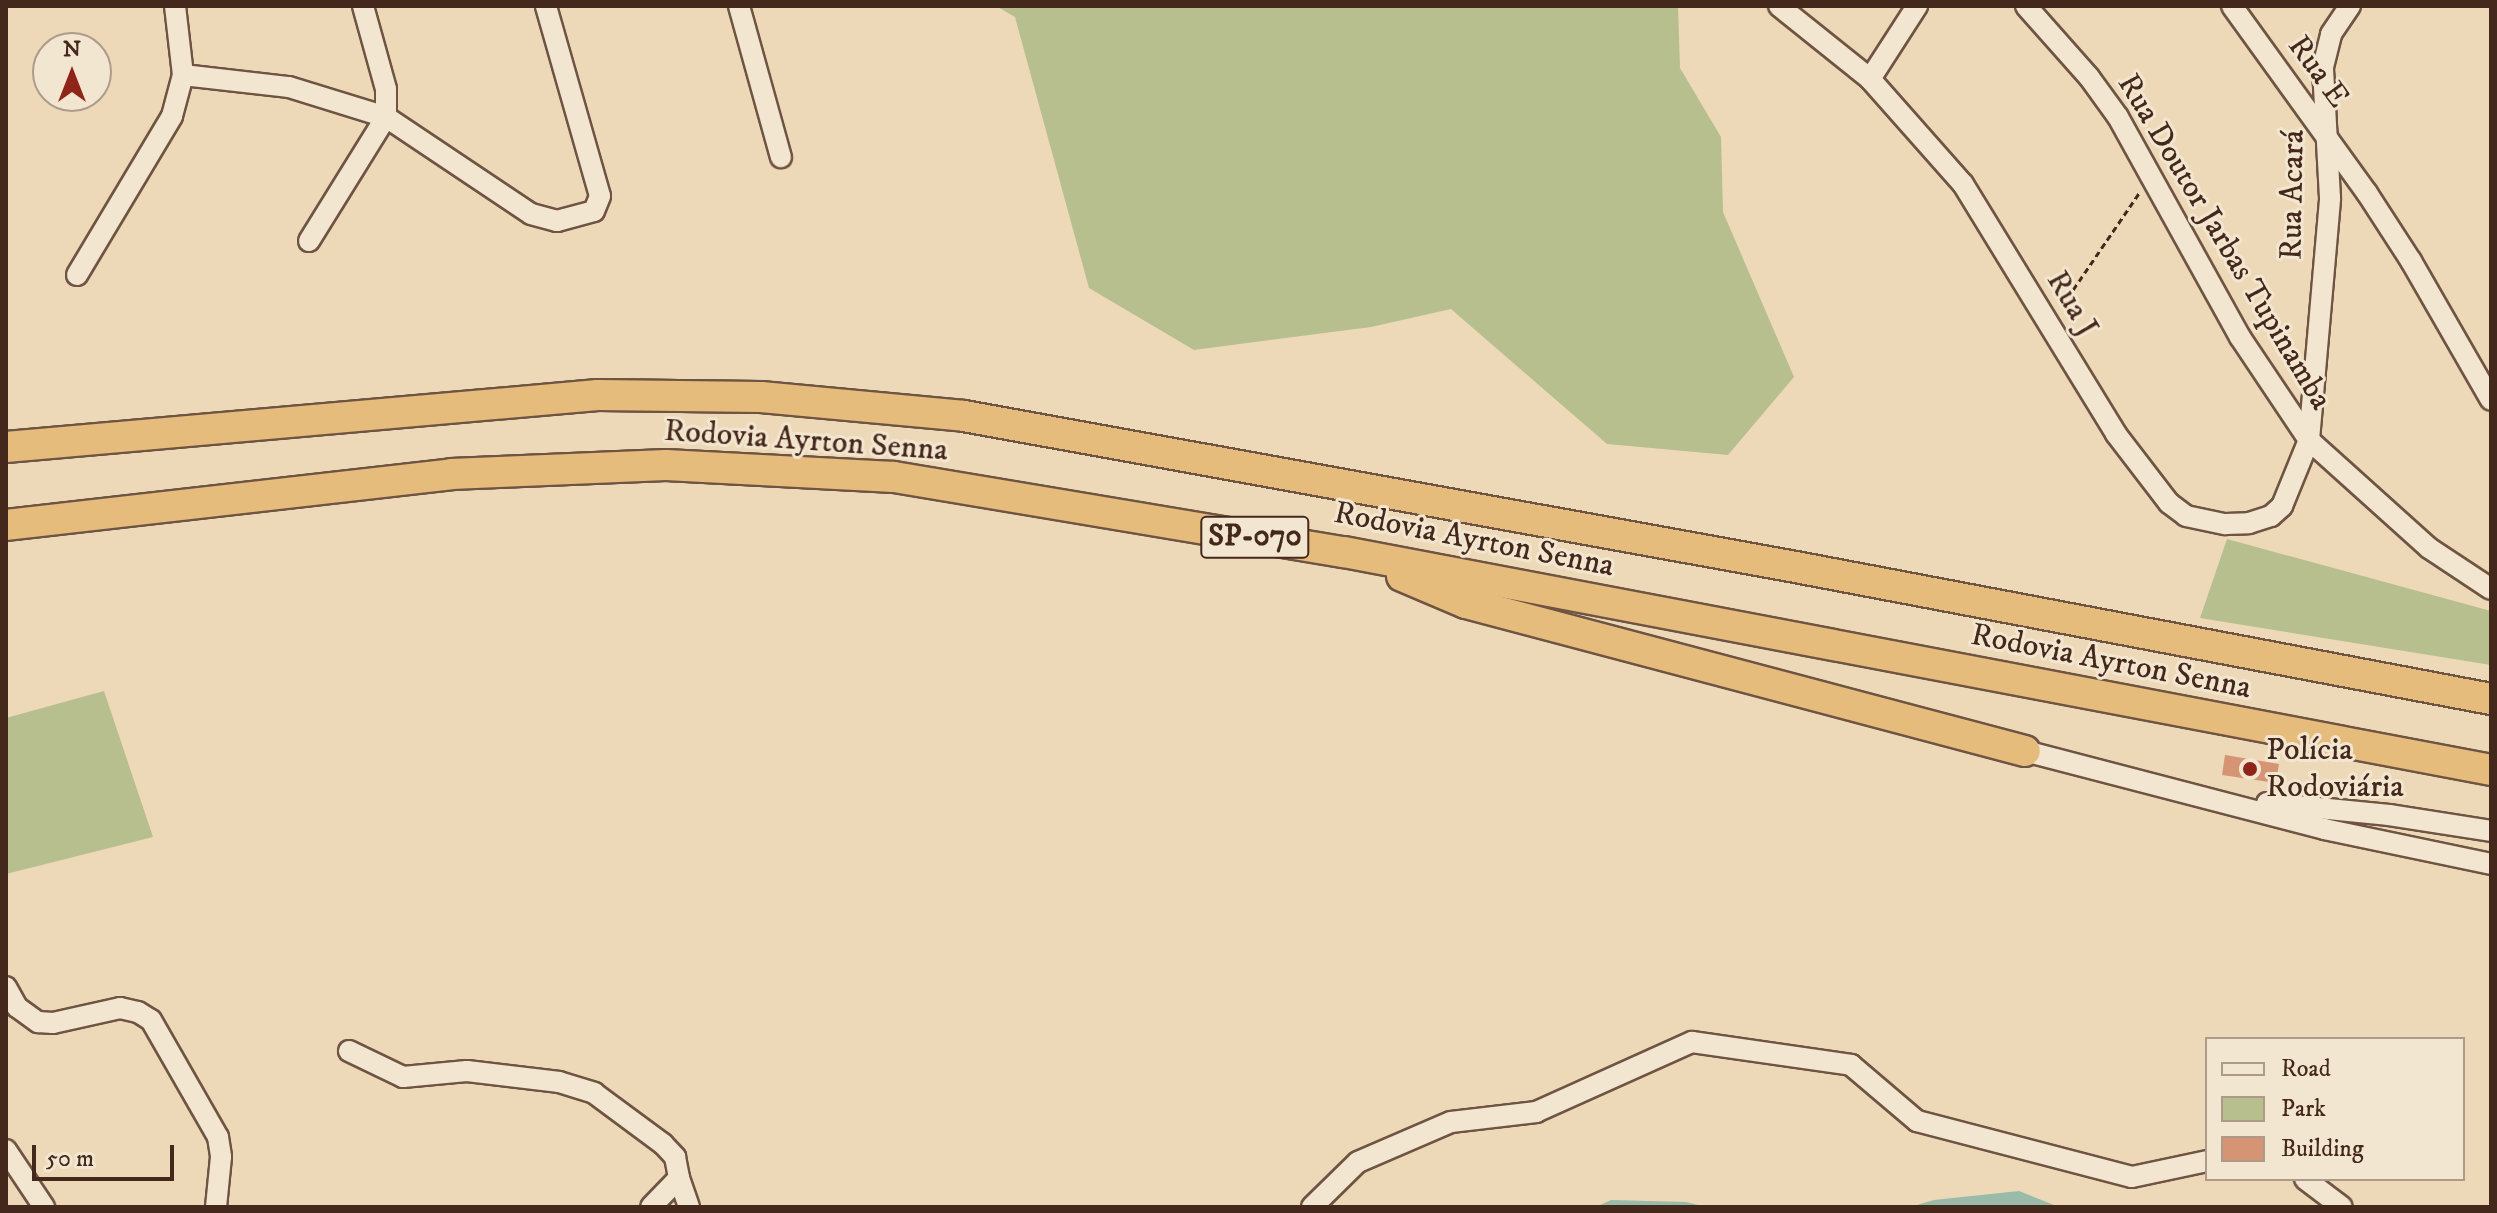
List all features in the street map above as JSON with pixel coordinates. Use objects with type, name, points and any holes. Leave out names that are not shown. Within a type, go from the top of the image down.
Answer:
[{"type":"highway","name":"Rodovia Ayrton Senna","points":[[6,447],[598,395],[761,397],[964,416],[1801,568],[2491,699]]},
{"type":"highway","name":"Rodovia Ayrton Senna","points":[[6,525],[451,474],[666,465],[894,477],[1344,552],[2491,770]]},
{"type":"highway","points":[[1344,552],[1466,603],[2025,751]]},
{"type":"street","points":[[77,275],[172,116],[183,75],[175,6]]},
{"type":"street","points":[[309,241],[386,117],[386,89],[363,6]]},
{"type":"street","points":[[183,75],[289,87],[386,117],[531,214],[557,221],[594,211],[600,196],[546,6]]},
{"type":"street","points":[[739,6],[781,157]]},
{"type":"street","name":"Rua J","points":[[1779,6],[1870,79],[1963,184],[2116,434],[2169,503],[2186,516],[2225,524],[2249,523],[2271,516],[2282,506],[2309,440]]},
{"type":"street","points":[[1870,79],[1917,6]]},
{"type":"street","name":"Rua Doutor Jarbas Tupinamba","points":[[2026,6],[2118,117],[2240,337],[2309,440],[2429,548],[2491,589]]},
{"type":"street","name":"Rua E","points":[[2232,6],[2327,135],[2411,261],[2491,400]]},
{"type":"street","name":"Rua Acará","points":[[2309,440],[2330,198],[2323,67],[2331,34],[2350,6]]},
{"type":"street","points":[[2025,751],[2324,829],[2491,864]]},
{"type":"street","points":[[2191,794],[2491,831]]},
{"type":"street","points":[[6,987],[17,1007],[38,1022],[53,1023],[120,1008],[138,1012],[151,1020],[218,1137],[221,1157],[216,1207]]},
{"type":"street","points":[[1312,1207],[1358,1162],[1451,1122],[1536,1112],[1692,1042],[1851,1065],[1917,1121],[2132,1177],[2205,1161]]},
{"type":"street","points":[[349,1051],[403,1077],[467,1071],[559,1082],[594,1093],[663,1144],[675,1157],[689,1207]]},
{"type":"street","points":[[6,1150],[44,1207]]},
{"type":"street","points":[[651,1207],[679,1178]]},
{"type":"street","points":[[2308,1181],[2342,1207]]},
{"type":"path","points":[[2049,326],[2150,177]]},
{"type":"green space","points":[[996,6],[1678,6],[1680,68],[1721,137],[1723,212],[1794,377],[1728,455],[1607,444],[1451,309],[1371,327],[1194,350],[1089,288],[1015,17]]},
{"type":"green space","points":[[2227,539],[2491,611],[2491,665],[2200,618]]},
{"type":"green space","points":[[104,691],[153,837],[6,874],[6,718]]},
{"type":"shaded area","points":[[2019,1191],[2059,1207],[1910,1207],[1934,1200]]},
{"type":"shaded area","points":[[1611,1200],[1686,1202],[1706,1207],[1596,1207]]},
{"type":"building","name":"Polícia Rodoviária","points":[[2225,755],[2279,764],[2276,783],[2222,775]]},
{"type":"place","name":"Polícia Rodoviária","points":[[2250,769]]}]
